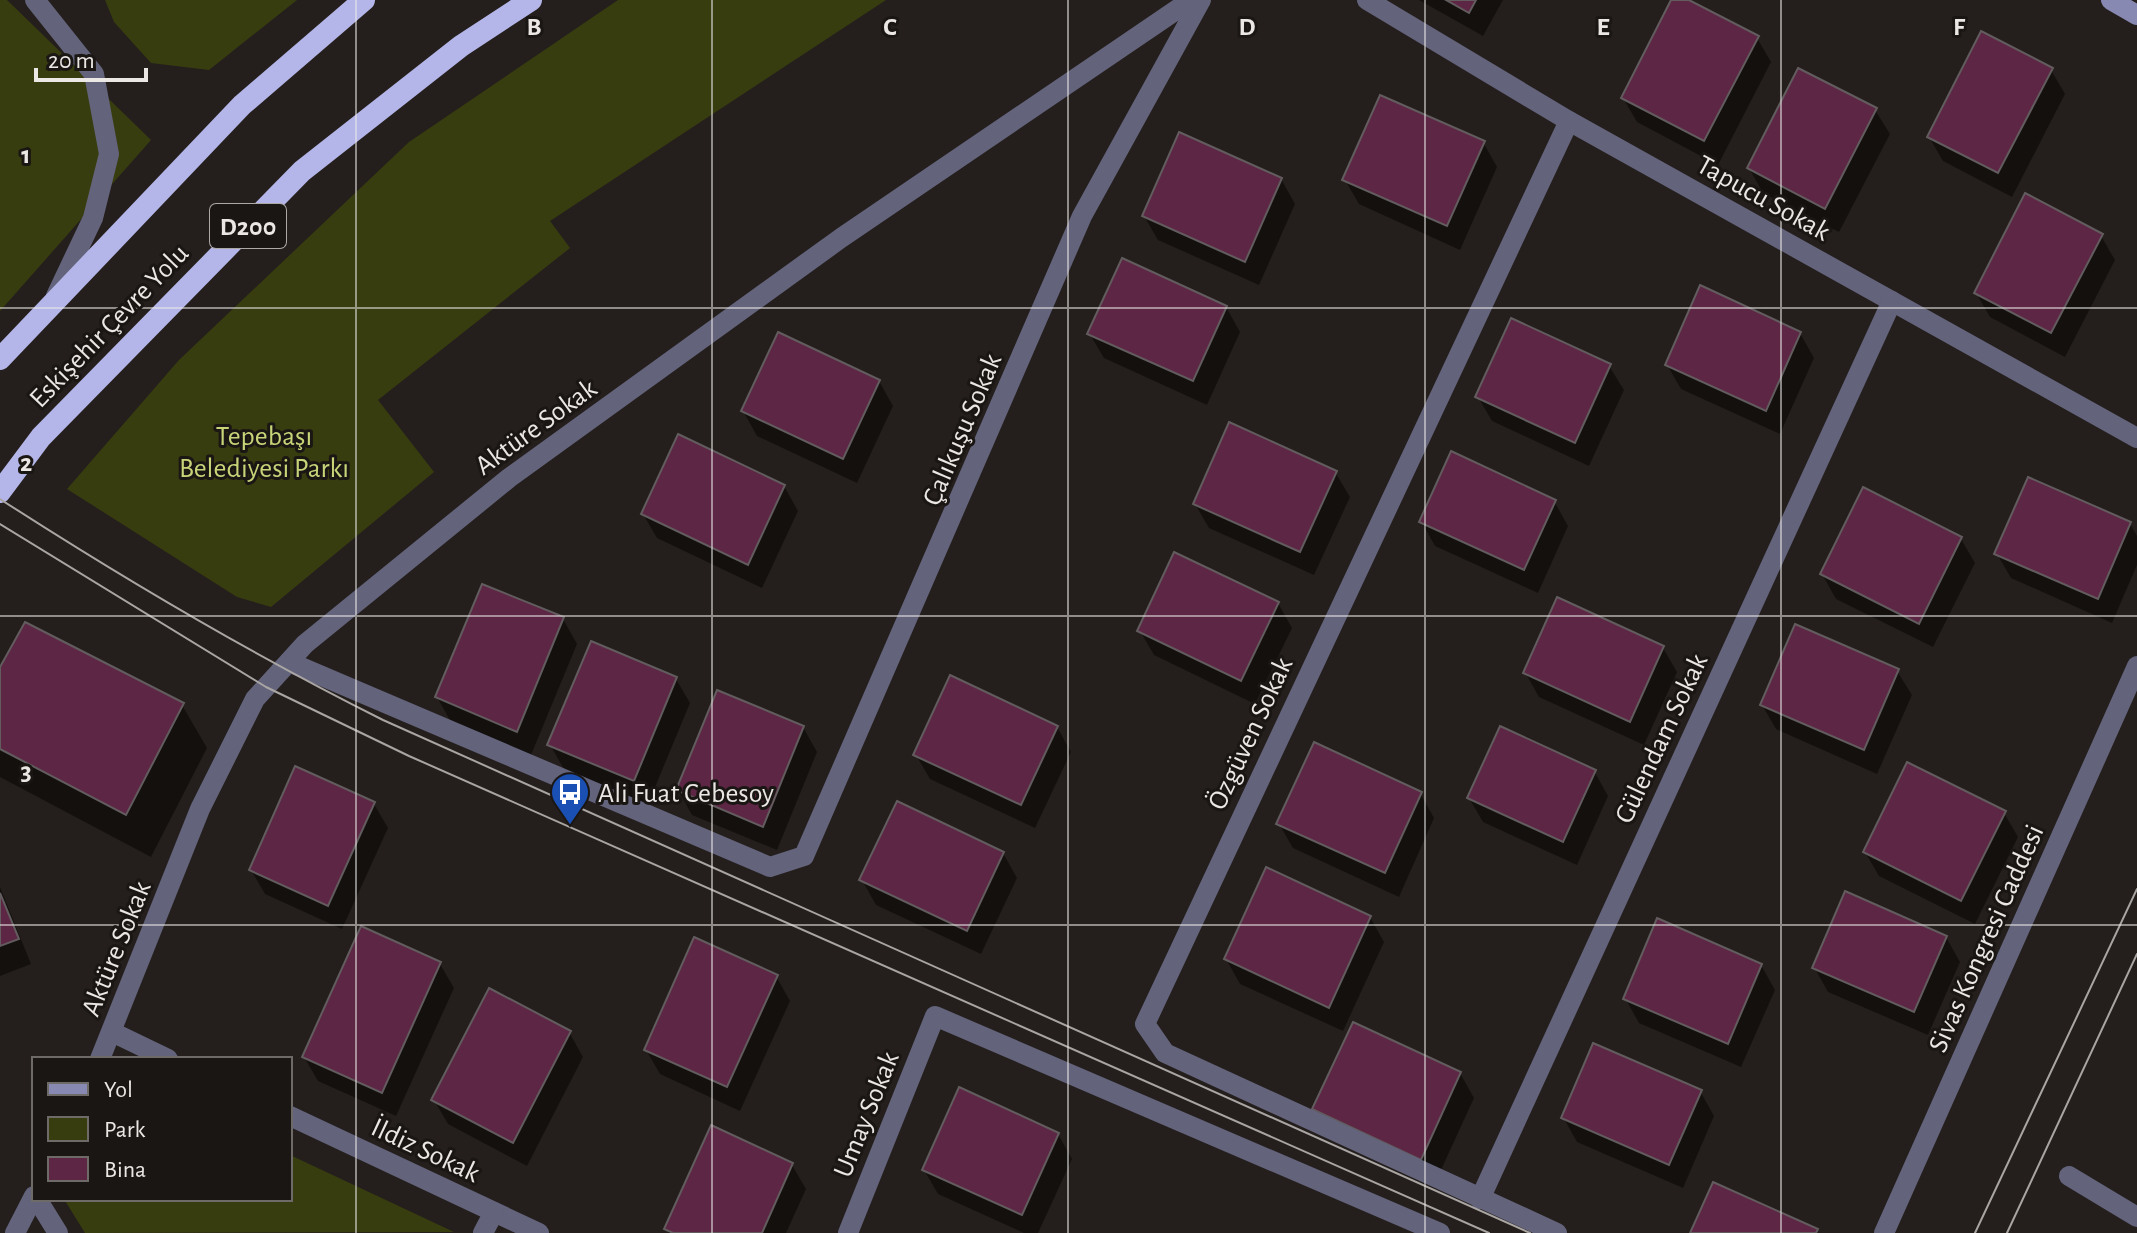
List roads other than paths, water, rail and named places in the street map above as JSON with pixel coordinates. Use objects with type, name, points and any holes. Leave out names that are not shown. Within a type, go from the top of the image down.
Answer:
[{"type":"highway","name":"Eskişehir Çevre Yolu","points":[[0,359],[242,105],[364,0]]},
{"type":"highway","name":"Eskişehir Çevre Yolu","points":[[0,492],[41,437],[302,171],[461,46],[531,0]]},
{"type":"main road","points":[[2111,0],[2137,15]]},
{"type":"street","points":[[35,0],[94,74],[109,154],[93,218],[54,302]]},
{"type":"street","name":"Aktüre Sokak","points":[[101,1057],[200,809],[255,699],[289,662],[357,598],[509,478],[841,238],[1191,0]]},
{"type":"street","name":"Çalıkuşu Sokak","points":[[289,662],[770,867],[804,856],[1082,216],[1201,0]]},
{"type":"street","name":"Tapucu Sokak","points":[[1367,0],[1569,121],[2137,438]]},
{"type":"street","name":"Özgüven Sokak","points":[[1480,1199],[1165,1053],[1145,1024],[1369,540],[1569,121]]},
{"type":"street","name":"Gülendam Sokak","points":[[1480,1199],[1892,301]]},
{"type":"street","name":"Sivas Kongresi Caddesi","points":[[1884,1233],[2137,666]]},
{"type":"street","name":"Umay Sokak","points":[[848,1233],[935,1016],[1440,1233]]},
{"type":"street","points":[[112,1032],[164,1057]]},
{"type":"street","name":"İldiz Sokak","points":[[292,1117],[539,1233]]},
{"type":"street","points":[[2069,1176],[2137,1217]]},
{"type":"street","points":[[1480,1199],[1557,1233]]},
{"type":"street","points":[[15,1233],[34,1201]]},
{"type":"street","points":[[38,1201],[58,1233]]},
{"type":"street","points":[[483,1233],[494,1212]]},
{"type":"tram line","points":[[0,499],[188,615],[383,720],[1530,1233]]},
{"type":"tram line","points":[[0,524],[266,687],[409,756],[1489,1233]]},
{"type":"tram line","points":[[1975,1233],[2137,889]]},
{"type":"tram line","points":[[2007,1233],[2137,954]]},
{"type":"place","name":"Ali Fuat Cebesoy","points":[[570,826]]},
{"type":"park label","name":"Tepebaşı Belediyesi Parkı","points":[[264,451]]}]
